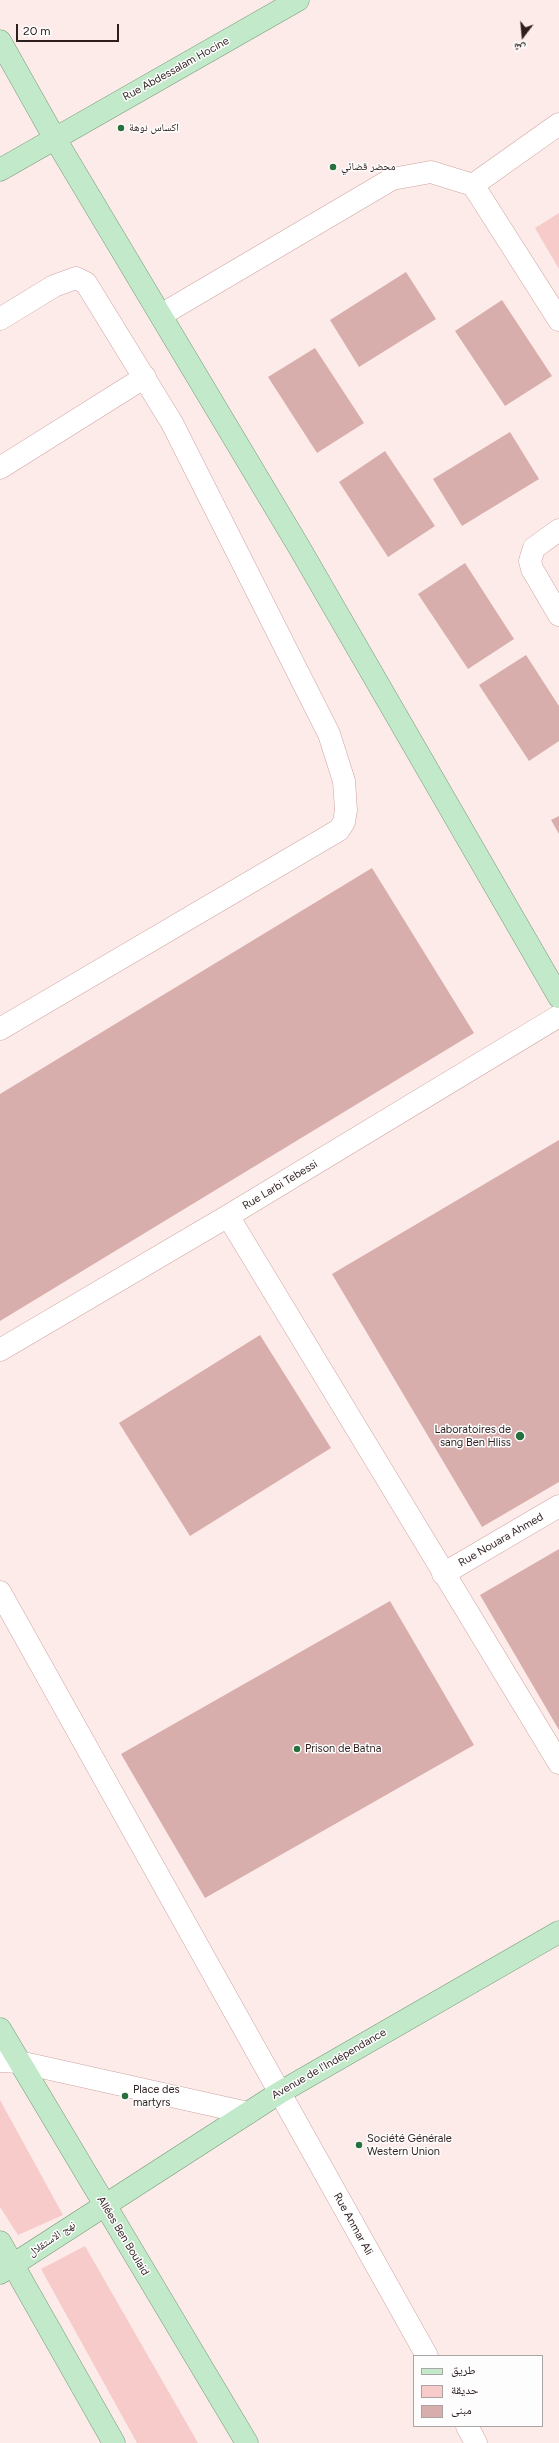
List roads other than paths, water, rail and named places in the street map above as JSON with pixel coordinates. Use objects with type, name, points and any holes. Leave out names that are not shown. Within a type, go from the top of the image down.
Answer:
[{"type":"main road","name":"Rue Abdessalam Hocine","points":[[0,170],[54,137],[298,0]]},
{"type":"main road","points":[[0,41],[54,137],[300,547],[559,997]]},
{"type":"main road","name":"Avenue de l'Indépendance","points":[[104,2204],[279,2093],[559,1932]]},
{"type":"main road","name":"Allées Ben Boulaid","points":[[0,2029],[10,2061],[104,2204],[247,2443]]},
{"type":"main road","name":"نهج الاستقلال","points":[[7,2269],[104,2204]]},
{"type":"main road","points":[[0,2242],[7,2269],[114,2443]]},
{"type":"street","points":[[473,185],[559,124]]},
{"type":"street","points":[[161,315],[392,178],[431,172],[473,185],[559,320]]},
{"type":"street","points":[[0,319],[54,286],[76,278],[86,283],[145,376],[172,423],[329,734],[344,781],[346,810],[344,822],[339,830],[0,1029]]},
{"type":"street","points":[[0,468],[145,376]]},
{"type":"street","points":[[559,530],[534,548],[530,561],[532,569],[559,615]]},
{"type":"street","name":"Rue Larbi Tebessi","points":[[0,1350],[228,1216],[559,1016]]},
{"type":"street","points":[[228,1216],[443,1574],[559,1763]]},
{"type":"street","name":"Rue Nouara Ahmed","points":[[443,1574],[559,1506]]},
{"type":"street","name":"Rue Anmar Ali","points":[[0,1592],[426,2355]]},
{"type":"street","points":[[10,2061],[248,2113]]},
{"type":"street","points":[[468,2427],[476,2443]]},
{"type":"place","name":"اكساس نوهة","points":[[121,128]]},
{"type":"place","name":"محضر قضائي","points":[[333,167]]},
{"type":"place","name":"Laboratoires de sang Ben Hliss","points":[[520,1436]]},
{"type":"place","name":"Prison de Batna","points":[[297,1749]]},
{"type":"place","name":"Place des martyrs","points":[[125,2096]]},
{"type":"place","name":"Société Générale Western Union","points":[[359,2145]]}]
